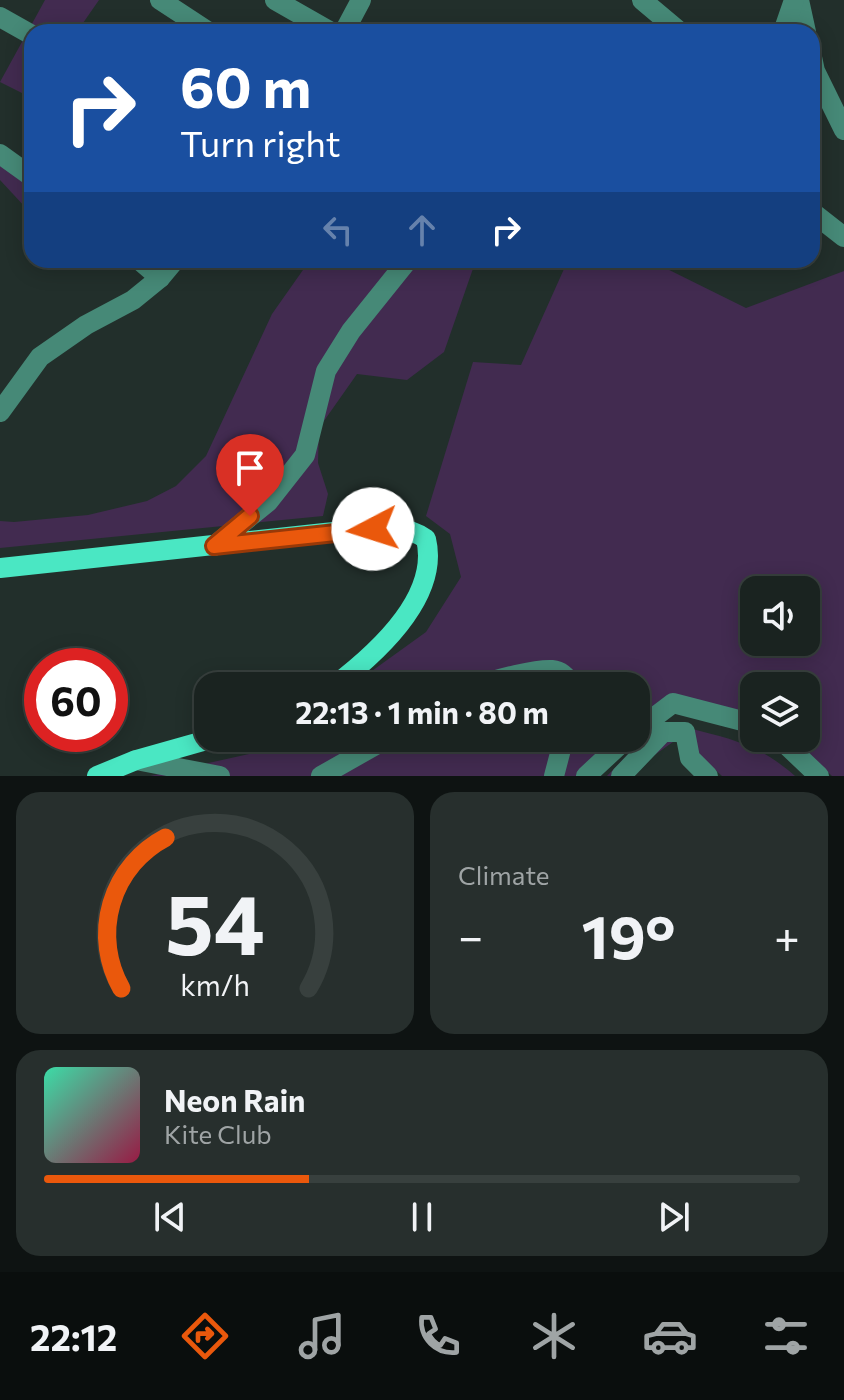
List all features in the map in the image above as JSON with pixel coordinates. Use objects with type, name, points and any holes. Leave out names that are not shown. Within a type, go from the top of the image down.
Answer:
[{"type":"main road","points":[[0,568],[395,527],[414,531],[426,539],[429,550],[424,585],[405,618],[350,672]]},
{"type":"main road","points":[[97,776],[136,760],[194,744]]},
{"type":"street","points":[[160,0],[197,24]]},
{"type":"street","points":[[275,0],[317,24]]},
{"type":"street","points":[[348,24],[361,0]]},
{"type":"street","points":[[642,0],[670,24]]},
{"type":"street","points":[[786,24],[794,1]]},
{"type":"street","points":[[794,1],[803,24]]},
{"type":"street","points":[[0,17],[24,30]]},
{"type":"street","points":[[820,81],[844,130]]},
{"type":"street","points":[[0,154],[24,171]]},
{"type":"street","points":[[820,218],[844,237]]},
{"type":"street","points":[[148,268],[160,278]]},
{"type":"street","points":[[0,412],[40,357],[86,325],[133,300],[168,268]]},
{"type":"street","points":[[214,546],[268,502],[305,455],[326,371],[351,331],[402,268]]},
{"type":"street","points":[[650,720],[673,703],[740,720]]},
{"type":"street","points":[[621,776],[663,732],[685,732],[690,758],[708,776]]},
{"type":"street","points":[[321,776],[363,752]]},
{"type":"street","points":[[554,776],[560,752]]},
{"type":"street","points":[[586,776],[612,752]]},
{"type":"street","points":[[794,752],[819,776]]},
{"type":"street","points":[[136,760],[220,776]]},
{"type":"shaded area","points":[[45,0],[99,0],[84,24],[32,24]]},
{"type":"shaded area","points":[[24,38],[24,94],[0,82]]},
{"type":"shaded area","points":[[0,159],[24,181],[24,206],[0,180]]},
{"type":"shaded area","points":[[304,268],[473,268],[444,352],[407,380],[357,374],[319,428],[318,463],[328,494],[323,516],[0,548],[0,521],[88,515],[147,501],[176,486],[206,456],[272,314]]},
{"type":"shaded area","points":[[564,268],[665,268],[746,308],[844,271],[844,776],[832,776],[807,752],[820,752],[820,672],[740,672],[740,721],[669,704],[650,719],[650,672],[370,672],[426,632],[461,577],[450,534],[426,516],[473,362],[521,365]]},
{"type":"shaded area","points":[[688,728],[732,740],[740,743],[740,752],[761,752],[795,776],[722,776],[680,737],[625,776],[607,776],[631,752],[650,752],[650,739],[664,729]]},
{"type":"shaded area","points":[[609,752],[579,776],[150,776],[249,754]]},
{"type":"route","points":[[250,516],[214,546],[373,529]]}]
